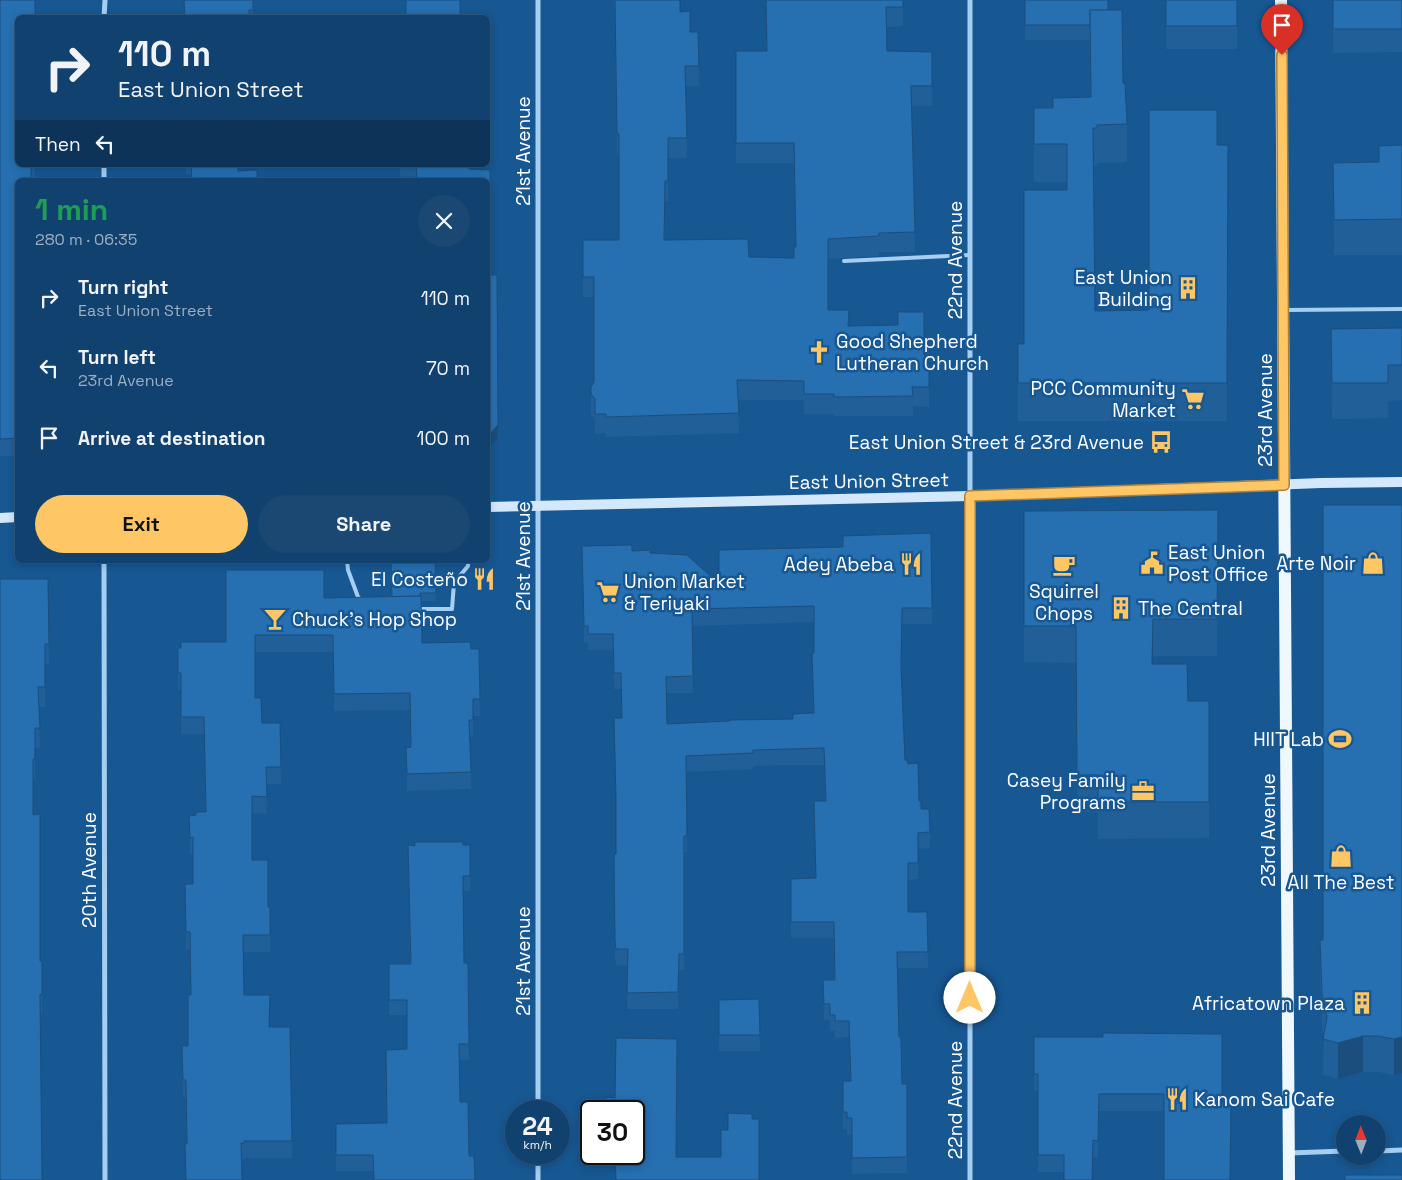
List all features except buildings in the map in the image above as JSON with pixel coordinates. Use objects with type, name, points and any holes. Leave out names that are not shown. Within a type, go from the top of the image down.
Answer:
[{"type":"main road","name":"23rd Avenue","points":[[1281,0],[1289,1180]]},
{"type":"main road","name":"East Union Street","points":[[490,507],[970,496],[1402,482]]},
{"type":"main road","points":[[0,518],[15,517]]},
{"type":"street","points":[[104,0],[104,15]]},
{"type":"street","name":"21st Avenue","points":[[538,0],[538,1100]]},
{"type":"street","name":"22nd Avenue","points":[[970,0],[970,1180]]},
{"type":"street","name":"20th Avenue","points":[[104,563],[105,1180]]},
{"type":"street","points":[[1386,1151],[1402,1150]]},
{"type":"street","points":[[1288,1153],[1336,1151]]},
{"type":"street","points":[[538,1165],[538,1180]]},
{"type":"lane","points":[[844,261],[969,255]]},
{"type":"lane","points":[[1283,310],[1402,309]]},
{"type":"lane","points":[[347,563],[358,597],[364,603]]},
{"type":"lane","points":[[416,609],[452,609],[454,583],[468,566],[468,563]]},
{"type":"place","name":"East Union Building","points":[[1188,288]]},
{"type":"place","name":"Good Shepherd Lutheran Church","points":[[819,352]]},
{"type":"place","name":"PCC Community Market","points":[[1193,399]]},
{"type":"place","name":"East Union Street & 23rd Avenue","points":[[1161,442]]},
{"type":"place","name":"East Union Post Office","points":[[1152,563]]},
{"type":"place","name":"Arte Noir","points":[[1373,563]]},
{"type":"place","name":"Adey Abeba","points":[[911,564]]},
{"type":"place","name":"Squirrel Chops","points":[[1064,565]]},
{"type":"place","name":"El Costeño","points":[[484,579]]},
{"type":"place","name":"Union Market & Teriyaki","points":[[608,592]]},
{"type":"place","name":"The Central","points":[[1121,608]]},
{"type":"place","name":"Chuck's Hop Shop","points":[[275,619]]},
{"type":"place","name":"HIIT Lab","points":[[1340,739]]},
{"type":"place","name":"Casey Family Programs","points":[[1143,791]]},
{"type":"place","name":"All The Best","points":[[1341,856]]},
{"type":"place","name":"Africatown Plaza","points":[[1362,1003]]},
{"type":"place","name":"Kanom Sai Cafe","points":[[1177,1099]]},
{"type":"route","points":[[970,998],[970,496],[1284,485],[1282,55]]}]
